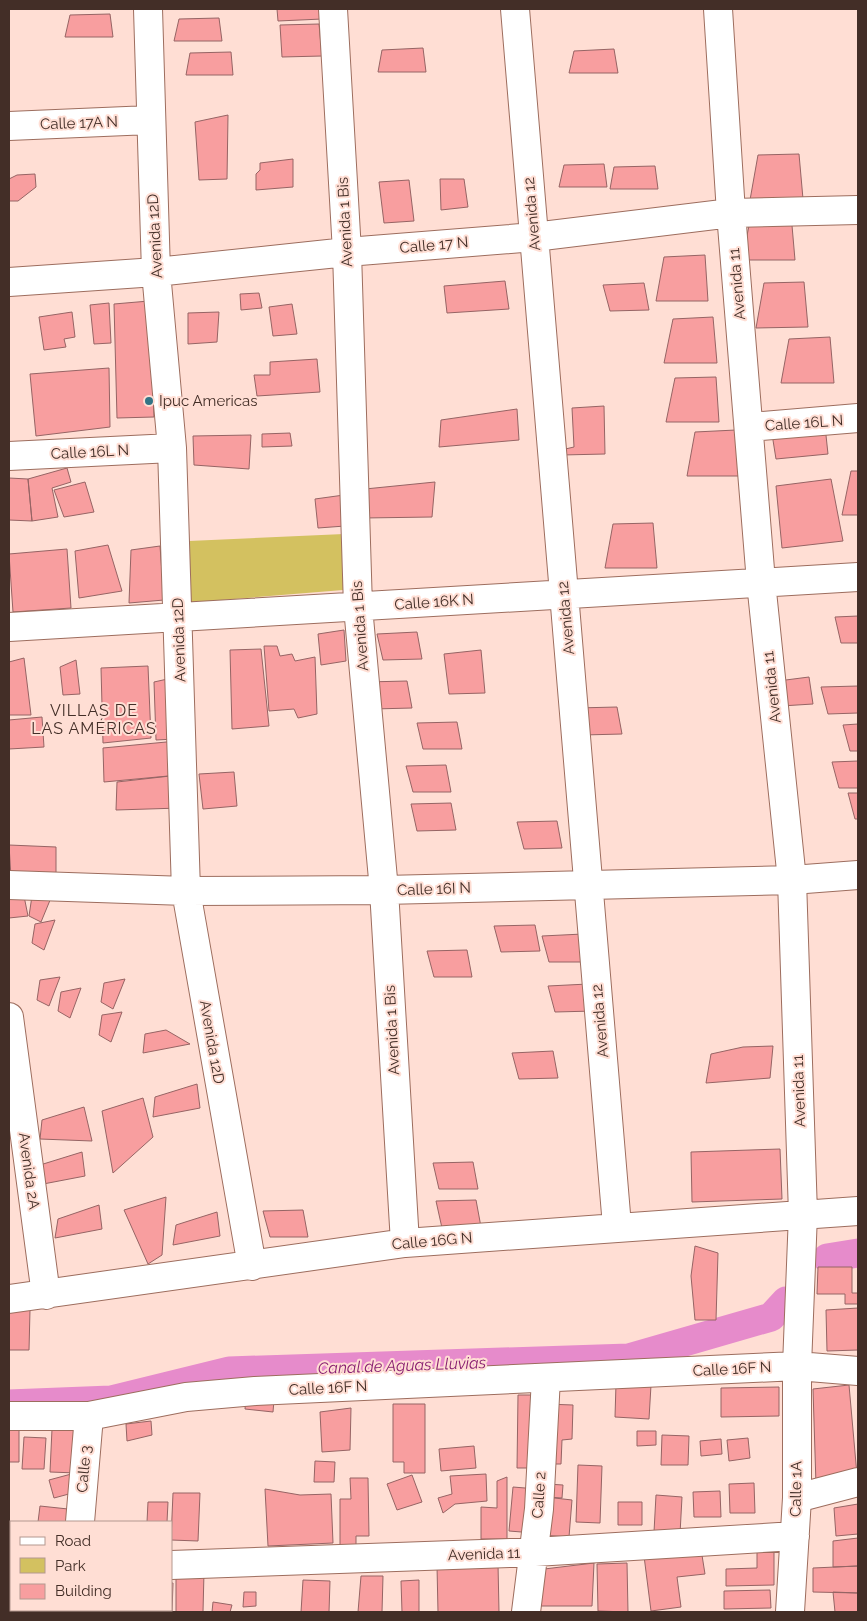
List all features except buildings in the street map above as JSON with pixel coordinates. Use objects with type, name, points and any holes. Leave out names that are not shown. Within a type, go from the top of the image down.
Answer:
[{"type":"street","name":"Avenida 12D","points":[[148,9],[156,272],[172,448],[179,617],[186,891],[252,1266]]},
{"type":"street","name":"Avenida 1 Bis","points":[[333,9],[347,252],[358,607],[384,890],[404,1243]]},
{"type":"street","name":"Avenida 12","points":[[515,9],[617,1226]]},
{"type":"street","name":"Avenida 11","points":[[718,9],[731,214],[761,582],[792,880],[803,1214],[797,1366]]},
{"type":"street","name":"Calle 17A N","points":[[9,126],[150,120]]},
{"type":"street","name":"Calle 17 N","points":[[9,282],[156,272],[347,252],[534,237],[731,214],[858,210]]},
{"type":"street","name":"Calle 16L N","points":[[749,427],[858,418]]},
{"type":"street","name":"Calle 16L N","points":[[9,456],[172,448]]},
{"type":"street","name":"Calle 16K N","points":[[9,627],[858,577]]},
{"type":"street","name":"Calle 16I N","points":[[9,885],[186,891],[384,890],[792,880],[858,875]]},
{"type":"street","name":"Avenida 2A","points":[[9,1017],[46,1296]]},
{"type":"street","name":"Calle 16G N","points":[[9,1299],[46,1296],[404,1243],[617,1226],[858,1211]]},
{"type":"street","name":"Calle 16F N","points":[[9,1416],[88,1416],[186,1397],[255,1391],[797,1366],[858,1371]]},
{"type":"street","name":"Calle 1A","points":[[790,1612],[796,1536],[797,1366]]},
{"type":"street","name":"Calle 2","points":[[526,1612],[535,1552],[546,1378]]},
{"type":"street","name":"Calle 3","points":[[80,1521],[88,1416]]},
{"type":"street","points":[[797,1498],[858,1482]]},
{"type":"street","name":"Avenida 11","points":[[172,1564],[535,1552],[796,1536]]},
{"type":"green space","points":[[344,534],[343,590],[185,603],[189,541]]},
{"type":"waterway","name":"Canal de Aguas Lluvias","points":[[827,1258],[858,1253]]},
{"type":"waterway","name":"Canal de Aguas Lluvias","points":[[9,1404],[111,1400],[229,1371],[629,1358],[771,1317],[786,1301]]},
{"type":"place","name":"Ipuc Americas","points":[[149,401]]},
{"type":"district","name":"VILLAS DE LAS AMÉRICAS","points":[[94,719]]}]
